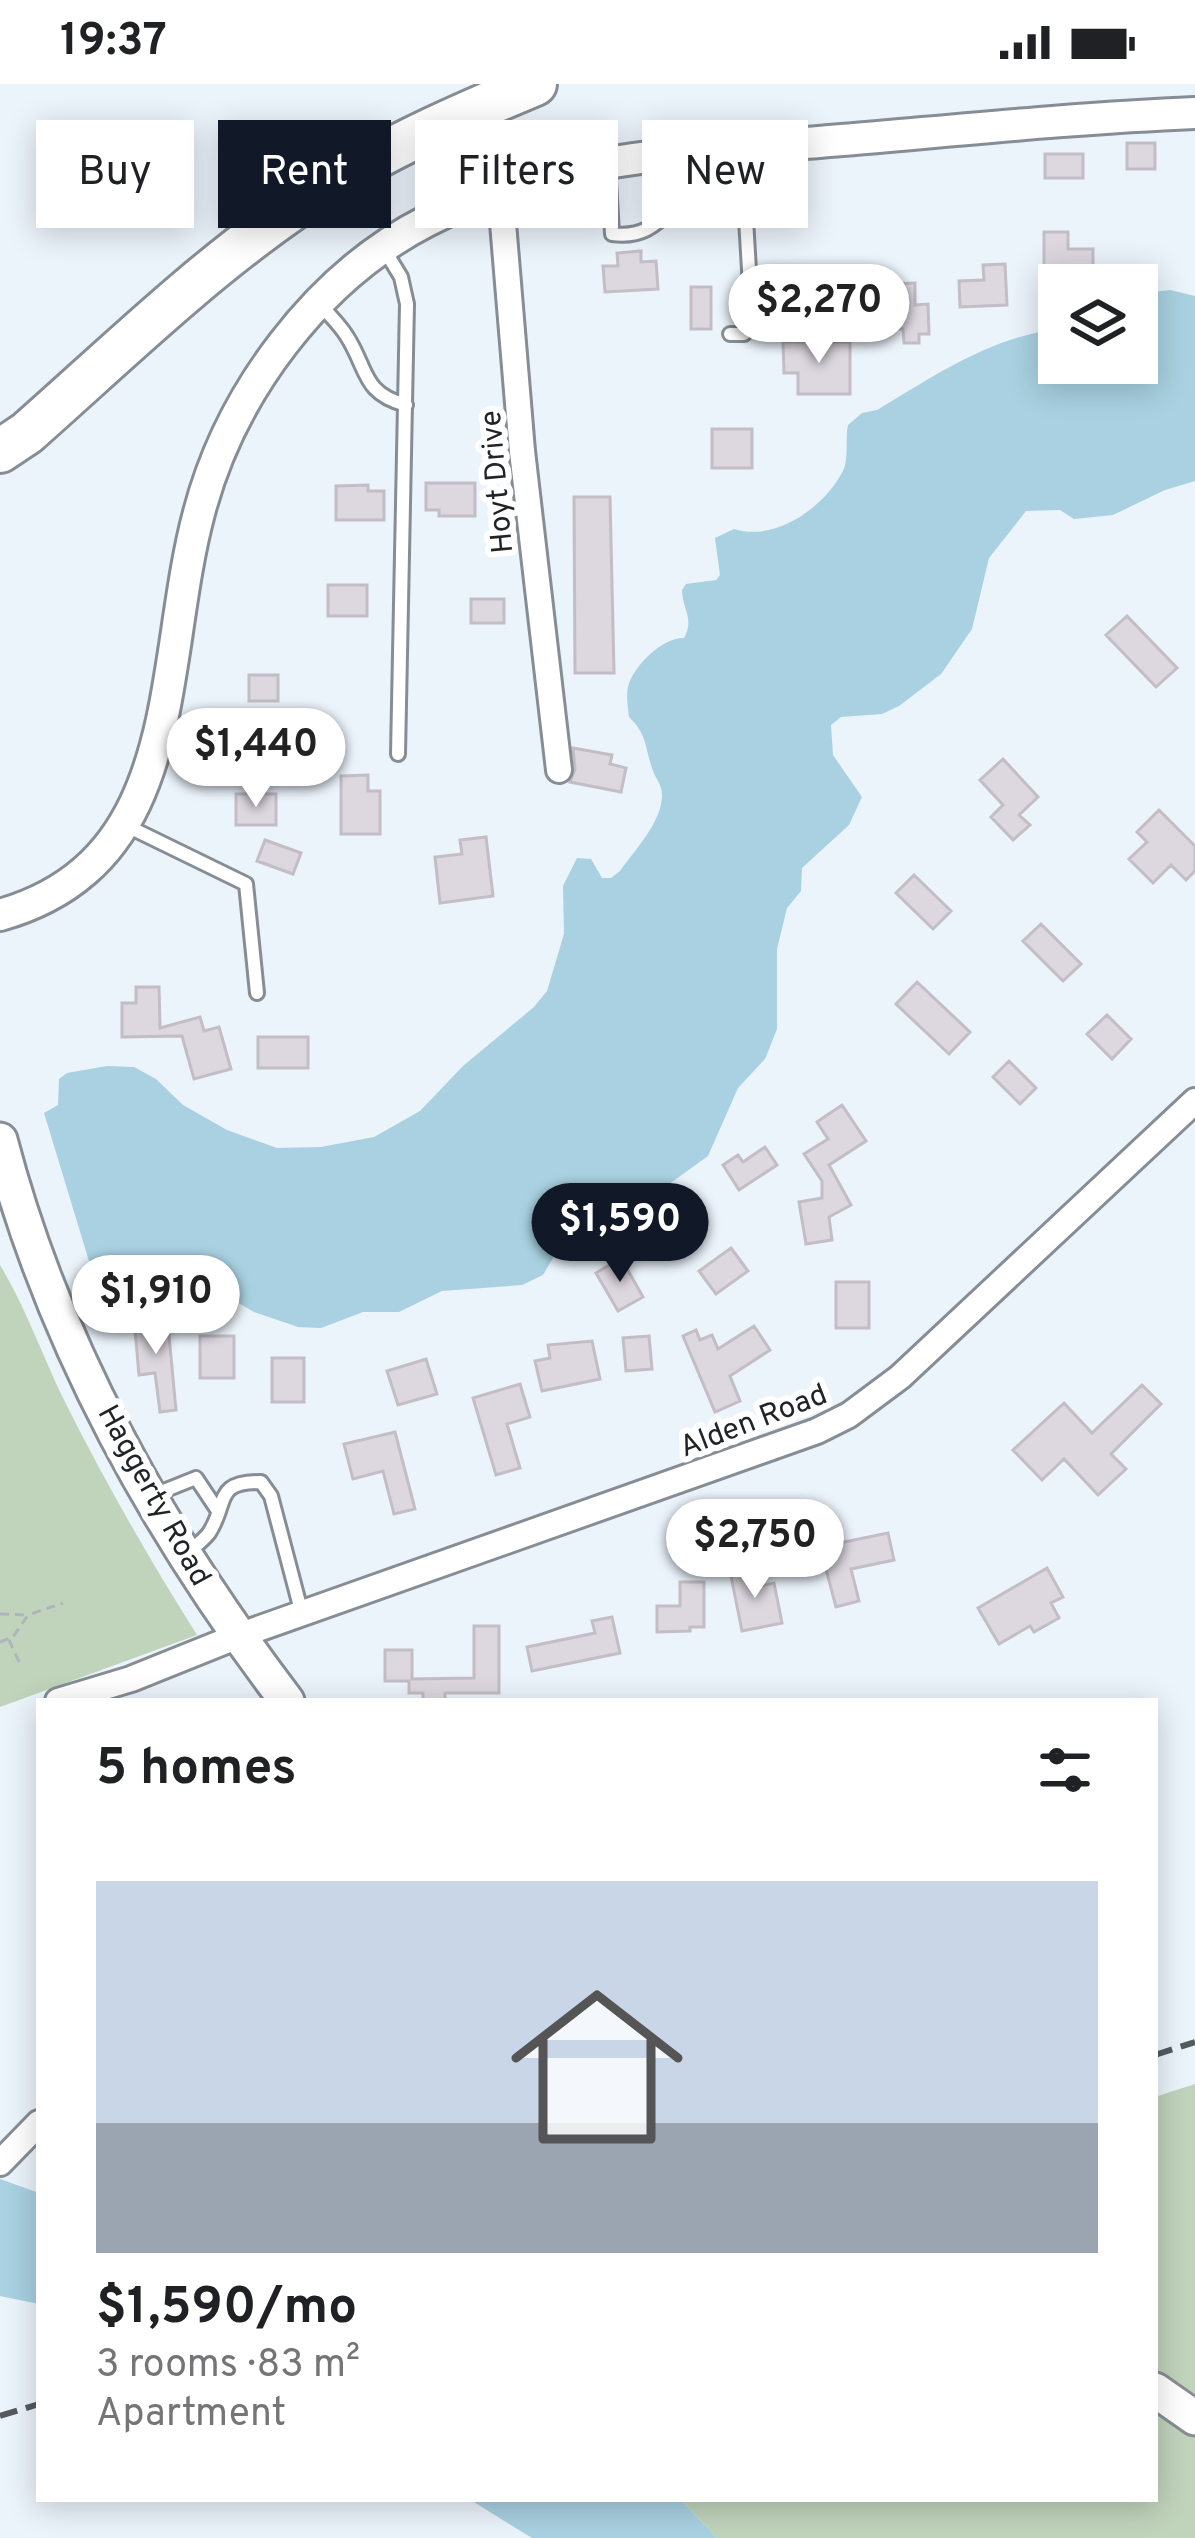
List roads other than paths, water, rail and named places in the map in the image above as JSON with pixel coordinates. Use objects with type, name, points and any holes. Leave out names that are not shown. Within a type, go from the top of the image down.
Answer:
[{"type":"highway","points":[[0,451],[220,262],[294,207],[450,120],[536,84]]},
{"type":"main road","name":"Haggerty Road","points":[[0,1140],[28,1241],[150,1497],[238,1636],[285,1698]]},
{"type":"main road","points":[[1158,2392],[1195,2418]]},
{"type":"street","points":[[808,144],[1195,112]]},
{"type":"street","points":[[0,915],[32,906],[85,874],[125,825],[143,791],[156,746],[199,512],[223,444],[254,386],[287,340],[383,248],[415,228]]},
{"type":"street","name":"Hoyt Drive","points":[[503,228],[526,493],[560,770]]},
{"type":"street","name":"Alden Road","points":[[68,1698],[817,1431],[848,1415],[902,1374],[1195,1101]]},
{"type":"street","points":[[0,2163],[36,2126]]},
{"type":"lane","points":[[611,228],[611,234],[631,237],[652,228]]},
{"type":"lane","points":[[730,334],[745,334],[752,321],[747,228]]},
{"type":"lane","points":[[383,248],[401,277],[407,304],[398,754]]},
{"type":"lane","points":[[320,304],[345,332],[369,385],[390,401],[406,405]]},
{"type":"lane","points":[[125,825],[246,884],[256,993]]},
{"type":"lane","points":[[150,1497],[196,1478],[218,1510]]},
{"type":"lane","points":[[184,1555],[207,1536],[224,1490],[261,1482],[271,1496],[302,1614]]},
{"type":"water","points":[[1158,291],[1195,296],[1195,481],[1113,515],[1074,519],[1060,510],[1026,511],[989,558],[972,629],[941,674],[882,714],[841,717],[831,725],[833,755],[862,797],[849,825],[802,868],[801,891],[787,908],[777,949],[777,1029],[765,1059],[738,1088],[708,1156],[665,1187],[620,1187],[560,1246],[543,1275],[522,1285],[442,1291],[399,1312],[363,1312],[321,1328],[298,1327],[254,1312],[162,1258],[89,1261],[44,1113],[58,1105],[59,1079],[67,1073],[107,1066],[134,1067],[156,1079],[183,1105],[227,1130],[277,1148],[321,1147],[374,1137],[420,1111],[547,991],[564,934],[563,886],[577,858],[591,859],[602,878],[611,878],[653,825],[662,791],[642,735],[629,717],[628,687],[650,654],[667,642],[684,638],[688,619],[682,590],[686,584],[716,580],[720,575],[715,538],[734,529],[766,531],[797,519],[835,485],[846,461],[848,425],[862,413],[877,410],[942,371],[1010,340],[1038,332],[1038,384],[1158,384]]},
{"type":"water","points":[[0,2179],[36,2192],[36,2303],[0,2296]]},
{"type":"water","points":[[474,2502],[683,2502],[717,2538],[532,2538]]},
{"type":"railway","points":[[1158,2054],[1195,2042]]},
{"type":"railway","points":[[0,2416],[36,2405]]}]
